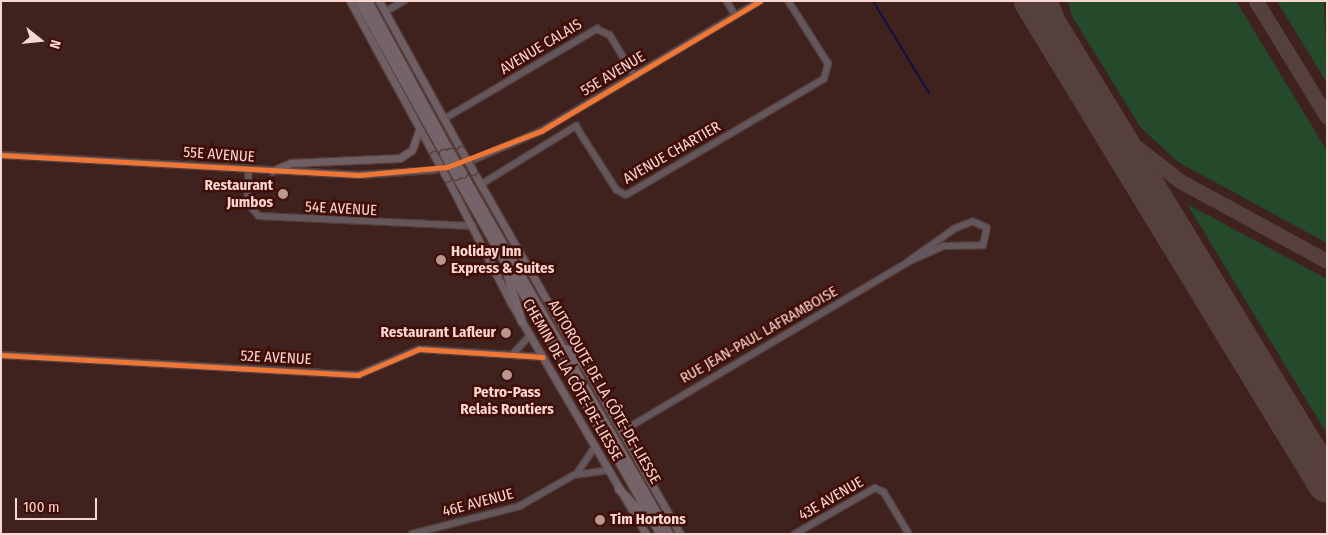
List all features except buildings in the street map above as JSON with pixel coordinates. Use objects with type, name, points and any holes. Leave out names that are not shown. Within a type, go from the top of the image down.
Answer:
[{"type":"highway","name":"AUTOROUTE DE LA CÔTE-DE-LIESSE","points":[[359,1],[550,326],[669,534]]},
{"type":"highway","name":"AUTOROUTE DE LA CÔTE-DE-LIESSE","points":[[368,1],[447,153]]},
{"type":"highway","name":"AUTOROUTE DE LA CÔTE-DE-LIESSE","points":[[460,175],[500,254],[659,534]]},
{"type":"highway","points":[[500,254],[522,322]]},
{"type":"highway","points":[[550,326],[591,373]]},
{"type":"highway","points":[[619,489],[659,534]]},
{"type":"main road","name":"CHEMIN DE LA CÔTE-DE-LIESSE","points":[[350,1],[473,226],[522,322],[646,534]]},
{"type":"main road","name":"CHEMIN DE LA CÔTE-DE-LIESSE","points":[[379,1],[480,185],[591,373],[621,432],[680,534]]},
{"type":"main road","points":[[272,171],[291,163],[400,158],[412,150],[419,130]]},
{"type":"street","points":[[385,12],[404,1]]},
{"type":"street","points":[[727,1],[736,16],[760,1]]},
{"type":"street","name":"AVENUE CHARTIER","points":[[480,185],[576,126],[616,190],[626,194],[824,79],[828,64],[788,1]]},
{"type":"street","name":"55E AVENUE","points":[[473,160],[541,131],[736,16]]},
{"type":"street","name":"AVENUE CALAIS","points":[[444,120],[597,29],[610,35],[635,76]]},
{"type":"street","name":"55E AVENUE","points":[[1,155],[249,170],[373,175],[435,170]]},
{"type":"street","name":"54E AVENUE","points":[[249,170],[248,204],[259,216],[473,226]]},
{"type":"street","name":"RUE JEAN-PAUL LAFRAMBOISE","points":[[621,432],[910,261],[955,230],[973,222],[987,228],[983,246],[944,246],[910,261]]},
{"type":"street","points":[[514,354],[530,334]]},
{"type":"street","name":"52E AVENUE","points":[[1,354],[358,375],[419,349],[543,357]]},
{"type":"street","name":"46E AVENUE","points":[[574,475],[595,447]]},
{"type":"street","name":"46E AVENUE","points":[[412,534],[520,506],[574,475],[608,470]]},
{"type":"street","name":"43E AVENUE","points":[[796,534],[868,491],[880,489],[909,534]]},
{"type":"green space","points":[[1068,1],[1236,1],[1327,151],[1327,243],[1178,162],[1141,128],[1072,16]]},
{"type":"green space","points":[[1277,1],[1324,1],[1327,83]]},
{"type":"green space","points":[[1187,204],[1327,279],[1327,434]]},
{"type":"waterway","points":[[873,1],[929,93]]},
{"type":"taxiway","points":[[1050,1],[1080,76],[1127,140],[1180,181],[1327,261]]},
{"type":"taxiway","points":[[1256,1],[1327,117]]},
{"type":"taxiway","points":[[1316,467],[1327,481]]},
{"type":"runway","points":[[1033,1],[1327,484]]},
{"type":"cycle path","points":[[1,155],[359,175],[447,167],[541,131],[760,1]]},
{"type":"cycle path","points":[[1,355],[358,375],[419,349],[543,357]]},
{"type":"place","name":"Restaurant Jumbos","points":[[283,194]]},
{"type":"place","name":"Holiday Inn Express & Suites","points":[[441,260]]},
{"type":"place","name":"Restaurant Lafleur","points":[[506,333]]},
{"type":"place","name":"Petro-Pass Relais Routiers","points":[[507,375]]},
{"type":"place","name":"Tim Hortons","points":[[600,520]]}]
